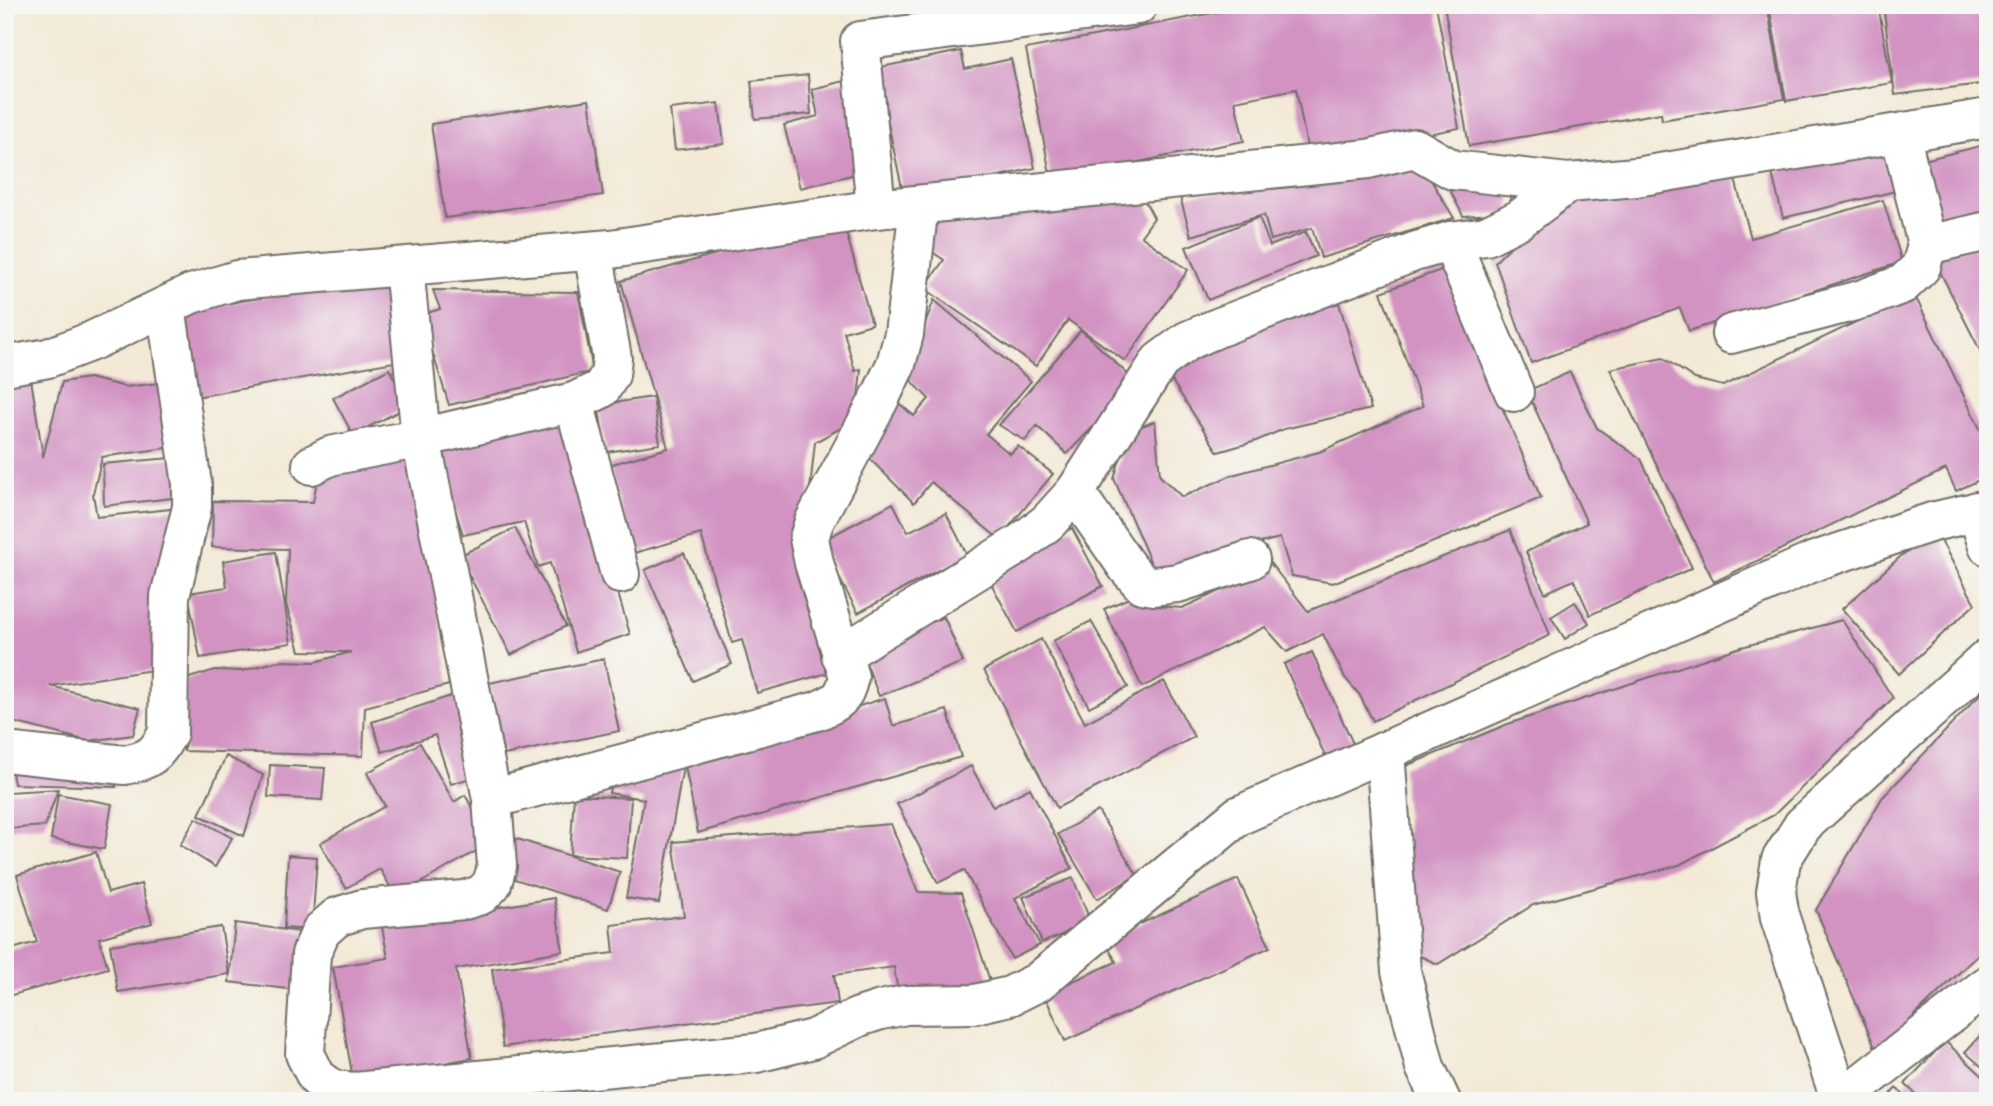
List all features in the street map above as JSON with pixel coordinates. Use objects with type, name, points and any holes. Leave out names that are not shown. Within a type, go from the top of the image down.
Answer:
[{"type":"street","points":[[876,209],[860,41],[1138,5]]},
{"type":"street","points":[[5,366],[48,358],[92,341],[191,293],[237,280],[593,251],[876,209],[1368,159],[1415,148],[1453,170],[1568,183],[1636,177],[1988,118]]},
{"type":"street","points":[[1731,334],[1863,299],[1903,284],[1921,267],[1927,245],[1900,133]]},
{"type":"street","points":[[841,655],[1021,543],[1048,522],[1074,492],[1160,360],[1187,341],[1402,257],[1451,241],[1486,236],[1520,219],[1568,183]]},
{"type":"street","points":[[492,799],[817,711],[833,704],[845,693],[849,677],[814,563],[809,538],[814,522],[896,364],[904,334],[919,205]]},
{"type":"street","points":[[1927,245],[1988,230]]},
{"type":"street","points":[[1451,241],[1514,392]]},
{"type":"street","points":[[312,465],[330,456],[574,402],[601,389],[610,375],[612,358],[593,251]]},
{"type":"street","points":[[404,267],[421,438],[492,799],[497,866],[492,884],[481,895],[464,900],[362,909],[337,917],[321,931],[310,954],[306,1054],[317,1078],[334,1090],[355,1092],[756,1053],[813,1039],[859,1017],[881,1010],[906,1005],[975,1004],[1010,996],[1038,982],[1238,816],[1815,561],[1932,522],[1984,522]]},
{"type":"street","points":[[5,752],[125,765],[145,761],[159,751],[168,733],[170,596],[192,507],[192,484],[166,306]]},
{"type":"street","points":[[574,402],[620,574]]},
{"type":"street","points":[[1074,492],[1142,584],[1154,586],[1178,583],[1250,560]]},
{"type":"street","points":[[1988,658],[1803,825],[1781,860],[1776,892],[1780,918],[1849,1083],[1988,985]]},
{"type":"street","points":[[1385,751],[1401,971],[1425,1067],[1441,1101]]},
{"type":"building","points":[[1254,5],[1436,5],[1459,128],[1309,157],[1296,89],[1235,101],[1244,141],[1051,179],[1026,49]]},
{"type":"building","points":[[1444,5],[1767,5],[1784,99],[1662,120],[1661,113],[1469,146]]},
{"type":"building","points":[[1769,5],[1831,5],[1832,11],[1878,5],[1892,83],[1786,101]]},
{"type":"building","points":[[1883,5],[1988,5],[1988,83],[1895,95]]},
{"type":"building","points":[[961,51],[965,69],[1011,59],[1035,168],[904,197],[876,68]]},
{"type":"building","points":[[808,75],[811,114],[755,119],[751,81]]},
{"type":"building","points":[[844,81],[867,171],[800,188],[784,125],[818,116],[812,89]]},
{"type":"building","points":[[589,100],[603,195],[445,218],[431,124]]},
{"type":"building","points":[[719,103],[724,144],[675,150],[670,109]]},
{"type":"building","points":[[1988,144],[1988,223],[1935,238],[1912,163]]},
{"type":"building","points":[[1889,145],[1900,190],[1783,218],[1772,173]]},
{"type":"building","points":[[1423,167],[1454,218],[1321,258],[1312,228],[1271,240],[1264,215],[1191,236],[1180,197]]},
{"type":"building","points":[[1733,172],[1751,238],[1883,200],[1902,262],[1689,331],[1680,308],[1531,363],[1495,262],[1532,225],[1588,195]]},
{"type":"building","points":[[1444,178],[1512,182],[1509,213],[1463,216]]},
{"type":"building","points":[[1145,201],[1154,218],[1141,236],[1188,270],[1125,361],[1068,320],[1036,366],[924,288],[944,260],[918,242],[932,221]]},
{"type":"building","points":[[1259,217],[1270,246],[1306,232],[1316,256],[1208,300],[1186,247]]},
{"type":"building","points":[[842,218],[872,324],[844,332],[855,371],[861,369],[856,420],[815,442],[807,517],[791,527],[831,672],[757,693],[742,640],[732,643],[701,534],[634,553],[609,465],[668,448],[621,281]]},
{"type":"building","points":[[1988,244],[1988,366],[1931,254]]},
{"type":"building","points":[[1449,267],[1477,349],[1541,498],[1333,583],[1292,576],[1280,538],[1154,570],[1114,479],[1128,432],[1155,421],[1160,476],[1182,497],[1232,475],[1319,452],[1423,406],[1381,292]]},
{"type":"building","points":[[390,275],[406,360],[195,397],[179,312]]},
{"type":"building","points":[[433,290],[578,292],[593,371],[449,405],[421,315],[440,309]]},
{"type":"building","points":[[1914,294],[1988,445],[1988,476],[1956,491],[1946,469],[1714,582],[1610,369],[1663,358],[1695,379],[1723,386]]},
{"type":"building","points":[[934,300],[1031,381],[986,434],[1010,454],[1018,446],[1053,474],[999,539],[931,482],[914,503],[861,450],[888,394],[914,416],[929,399],[906,375]]},
{"type":"building","points":[[1339,303],[1371,409],[1284,429],[1256,441],[1218,452],[1167,373],[1234,335]]},
{"type":"building","points":[[1081,330],[1136,382],[1067,454],[1037,426],[1025,441],[999,425]]},
{"type":"building","points":[[389,369],[409,406],[353,435],[333,398]]},
{"type":"building","points":[[1570,372],[1597,428],[1641,459],[1692,568],[1590,615],[1574,580],[1545,593],[1526,552],[1587,523],[1527,391]]},
{"type":"building","points":[[89,378],[126,387],[166,382],[181,446],[102,457],[93,494],[97,517],[180,508],[159,669],[50,686],[140,708],[133,735],[88,741],[5,720],[5,383],[31,379],[43,457],[62,382]]},
{"type":"building","points":[[653,397],[660,444],[606,452],[598,405]]},
{"type":"building","points":[[565,415],[630,634],[576,652],[550,563],[538,567],[524,522],[463,535],[434,443]]},
{"type":"building","points":[[415,451],[449,685],[365,707],[363,756],[184,751],[186,679],[215,670],[242,671],[278,661],[315,662],[351,652],[300,651],[286,604],[288,549],[212,547],[213,501],[313,502],[319,471]]},
{"type":"building","points":[[182,457],[180,497],[104,506],[103,464]]},
{"type":"building","points":[[893,503],[908,532],[946,513],[967,555],[858,613],[820,542]]},
{"type":"building","points":[[515,528],[566,626],[511,655],[459,556]]},
{"type":"building","points":[[1072,528],[1103,586],[1017,632],[986,574]]},
{"type":"building","points":[[1510,530],[1550,635],[1373,721],[1359,694],[1345,678],[1323,634],[1287,652],[1265,627],[1142,687],[1104,609],[1138,594],[1156,606],[1182,608],[1222,590],[1270,563],[1308,611]]},
{"type":"building","points":[[1938,535],[1975,604],[1899,674],[1842,609],[1901,556]]},
{"type":"building","points":[[276,552],[291,643],[200,658],[188,593],[227,587],[223,561]]},
{"type":"building","points":[[684,553],[732,664],[693,681],[645,570]]},
{"type":"building","points":[[1575,602],[1589,623],[1565,639],[1551,617]]},
{"type":"building","points":[[944,617],[963,662],[879,696],[861,650]]},
{"type":"building","points":[[1842,620],[1893,698],[1774,815],[1679,865],[1533,905],[1438,964],[1413,953],[1403,767],[1508,724],[1738,648]]},
{"type":"building","points":[[1091,621],[1128,687],[1089,707],[1053,641]]},
{"type":"building","points":[[1041,639],[1085,723],[1164,681],[1194,737],[1057,808],[984,670]]},
{"type":"building","points":[[1312,652],[1358,755],[1330,767],[1284,664]]},
{"type":"building","points":[[604,659],[619,731],[504,755],[489,683]]},
{"type":"building","points":[[1988,686],[1988,945],[1877,1052],[1816,910],[1882,798]]},
{"type":"building","points":[[463,692],[480,775],[451,784],[435,735],[382,752],[372,722]]},
{"type":"building","points":[[885,698],[893,726],[947,710],[961,757],[698,833],[684,761]]},
{"type":"building","points":[[420,743],[454,802],[465,795],[492,842],[396,897],[380,869],[346,888],[320,843],[385,806],[367,773]]},
{"type":"building","points":[[226,756],[263,775],[244,836],[199,815]]},
{"type":"building","points":[[10,760],[111,771],[116,787],[14,784]]},
{"type":"building","points":[[684,761],[659,903],[626,898],[644,799],[609,793],[612,776]]},
{"type":"building","points":[[270,765],[325,768],[322,800],[268,797]]},
{"type":"building","points":[[971,766],[993,807],[1030,788],[1072,868],[1015,898],[1040,945],[1012,959],[964,870],[938,883],[897,804]]},
{"type":"building","points":[[5,784],[8,792],[58,789],[45,826],[5,829]]},
{"type":"building","points":[[58,794],[112,804],[104,849],[51,839]]},
{"type":"building","points":[[574,795],[631,798],[627,858],[570,855]]},
{"type":"building","points":[[1098,811],[1137,875],[1097,899],[1058,834]]},
{"type":"building","points":[[196,818],[232,838],[215,867],[180,845]]},
{"type":"building","points":[[891,824],[918,892],[961,893],[992,987],[899,999],[894,967],[834,975],[838,1003],[503,1047],[492,969],[614,953],[611,925],[684,916],[673,842]]},
{"type":"building","points":[[508,836],[620,872],[608,909],[496,873]]},
{"type":"building","points":[[96,852],[108,893],[141,884],[152,923],[99,938],[108,968],[5,997],[5,951],[37,942],[17,875]]},
{"type":"building","points":[[288,855],[317,857],[312,930],[284,928]]},
{"type":"building","points":[[1073,878],[1091,923],[1042,943],[1023,897]]},
{"type":"building","points":[[1238,879],[1270,947],[1065,1041],[1044,994],[1116,962],[1105,940]]},
{"type":"building","points":[[554,898],[563,951],[456,969],[472,1058],[353,1079],[333,967],[388,958],[382,927]]},
{"type":"building","points":[[235,923],[310,933],[304,991],[229,982]]},
{"type":"building","points":[[221,927],[229,974],[118,992],[110,945]]},
{"type":"building","points":[[1988,1027],[1988,1072],[1965,1052]]},
{"type":"building","points":[[1945,1041],[1988,1081],[1988,1101],[1923,1101],[1905,1084]]},
{"type":"building","points":[[1896,1088],[1911,1101],[1885,1101]]}]
